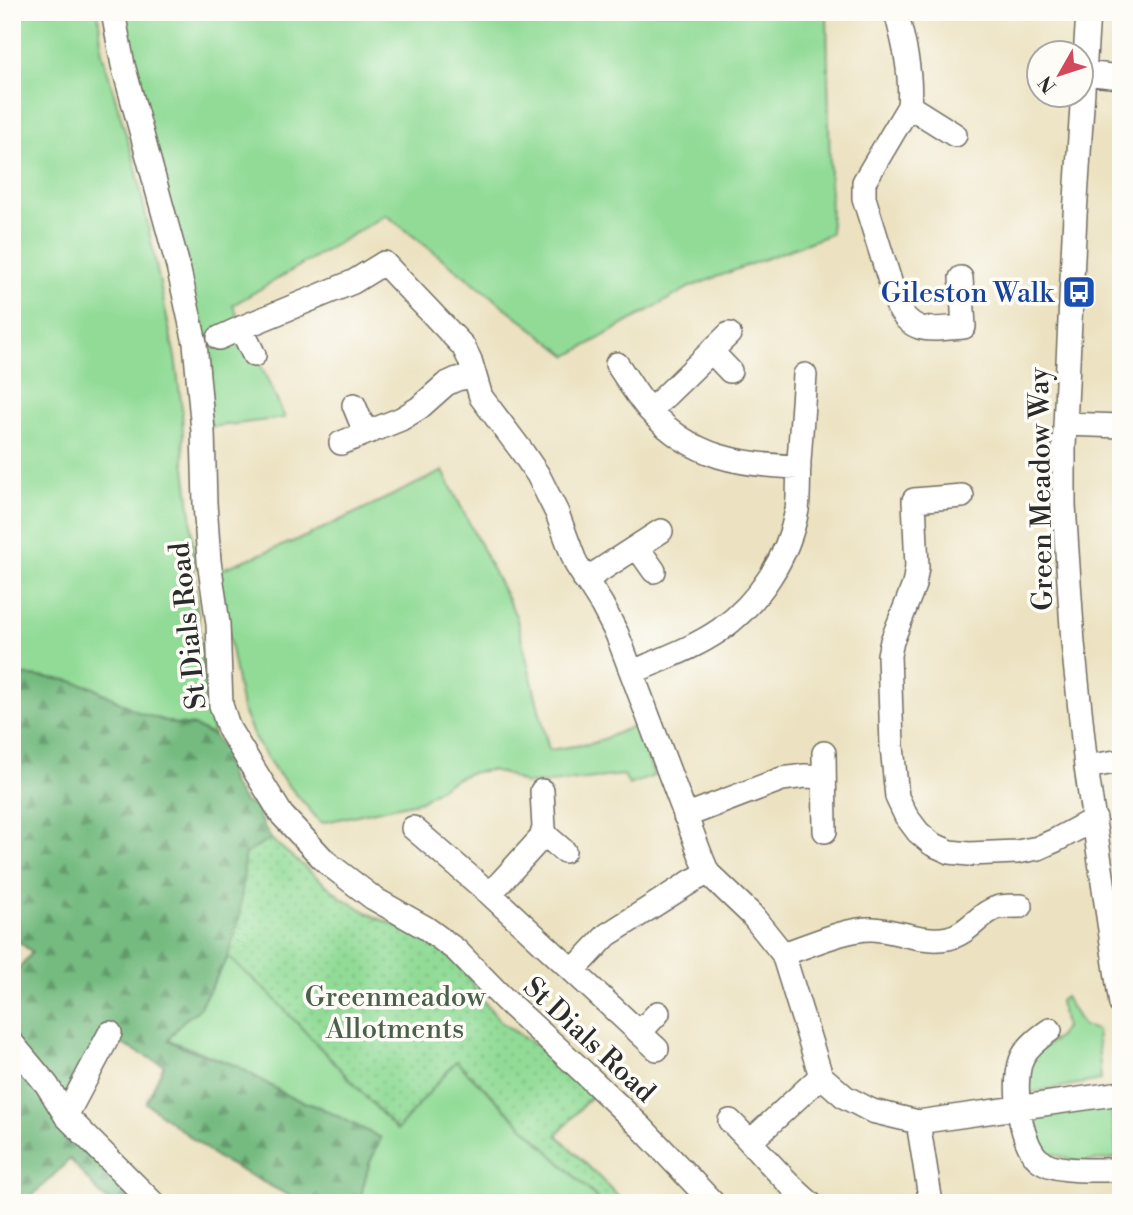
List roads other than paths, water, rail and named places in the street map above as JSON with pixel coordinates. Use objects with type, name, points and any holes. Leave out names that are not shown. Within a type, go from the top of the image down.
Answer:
[{"type":"street","name":"St Dials Road","points":[[114,12],[123,65],[178,266],[195,343],[203,431],[209,561],[218,624],[221,705],[229,729],[282,815],[326,862],[373,898],[426,928],[456,950],[504,999],[632,1118],[713,1203]]},
{"type":"street","points":[[896,12],[908,72],[909,106],[864,182],[864,198],[898,307],[912,325],[922,329],[964,327],[961,278]]},
{"type":"street","name":"Green Meadow Way","points":[[1086,38],[1088,12]]},
{"type":"street","points":[[1094,75],[1121,77]]},
{"type":"street","points":[[909,106],[955,135]]},
{"type":"street","name":"Green Meadow Way","points":[[1081,108],[1065,424],[1064,505],[1067,572],[1086,766],[1121,1004]]},
{"type":"street","points":[[219,338],[353,282],[384,263],[463,346],[481,397],[521,450],[550,497],[576,564],[617,634],[708,873],[751,914],[783,954],[821,1076],[845,1097],[872,1111],[918,1122],[1121,1093]]},
{"type":"street","points":[[241,328],[254,355]]},
{"type":"street","points":[[650,411],[729,334]]},
{"type":"street","points":[[711,351],[730,371]]},
{"type":"street","points":[[617,364],[650,411],[670,431],[689,443],[735,461],[799,467]]},
{"type":"street","points":[[633,672],[719,631],[761,590],[780,560],[791,535],[797,508],[805,375]]},
{"type":"street","points":[[341,443],[410,414],[451,381],[474,376]]},
{"type":"street","points":[[354,405],[365,432]]},
{"type":"street","points":[[1065,424],[1121,426]]},
{"type":"street","points":[[962,496],[914,500],[917,567],[914,585],[892,641],[890,656],[892,746],[897,797],[918,832],[932,844],[950,852],[997,853],[1038,848],[1095,819]]},
{"type":"street","points":[[585,580],[661,531]]},
{"type":"street","points":[[637,547],[654,571]]},
{"type":"street","points":[[824,753],[825,831]]},
{"type":"street","points":[[1086,766],[1121,761]]},
{"type":"street","points":[[685,816],[782,779],[805,776],[824,778]]},
{"type":"street","points":[[490,894],[541,838],[544,828],[542,791]]},
{"type":"street","points":[[408,826],[490,894],[657,1049]]},
{"type":"street","points":[[543,833],[564,851]]},
{"type":"street","points":[[573,971],[607,935],[708,873]]},
{"type":"street","points":[[783,954],[854,930],[870,929],[943,939],[968,929],[999,907],[1021,906]]},
{"type":"street","points":[[640,1032],[658,1013]]},
{"type":"street","points":[[1050,1030],[1032,1044],[1018,1071],[1016,1090],[1023,1134],[1037,1158],[1051,1166],[1106,1170]]},
{"type":"street","points":[[66,1116],[110,1033]]},
{"type":"street","points":[[12,1043],[47,1085],[66,1116],[153,1203]]},
{"type":"street","points":[[751,1141],[821,1076]]},
{"type":"street","points":[[730,1121],[793,1189],[810,1203]]},
{"type":"street","points":[[918,1122],[931,1203]]},
{"type":"place","name":"Gileston Walk","points":[[1079,292]]},
{"type":"park label","name":"Greenmeadow Allotments","points":[[395,1012]]}]
